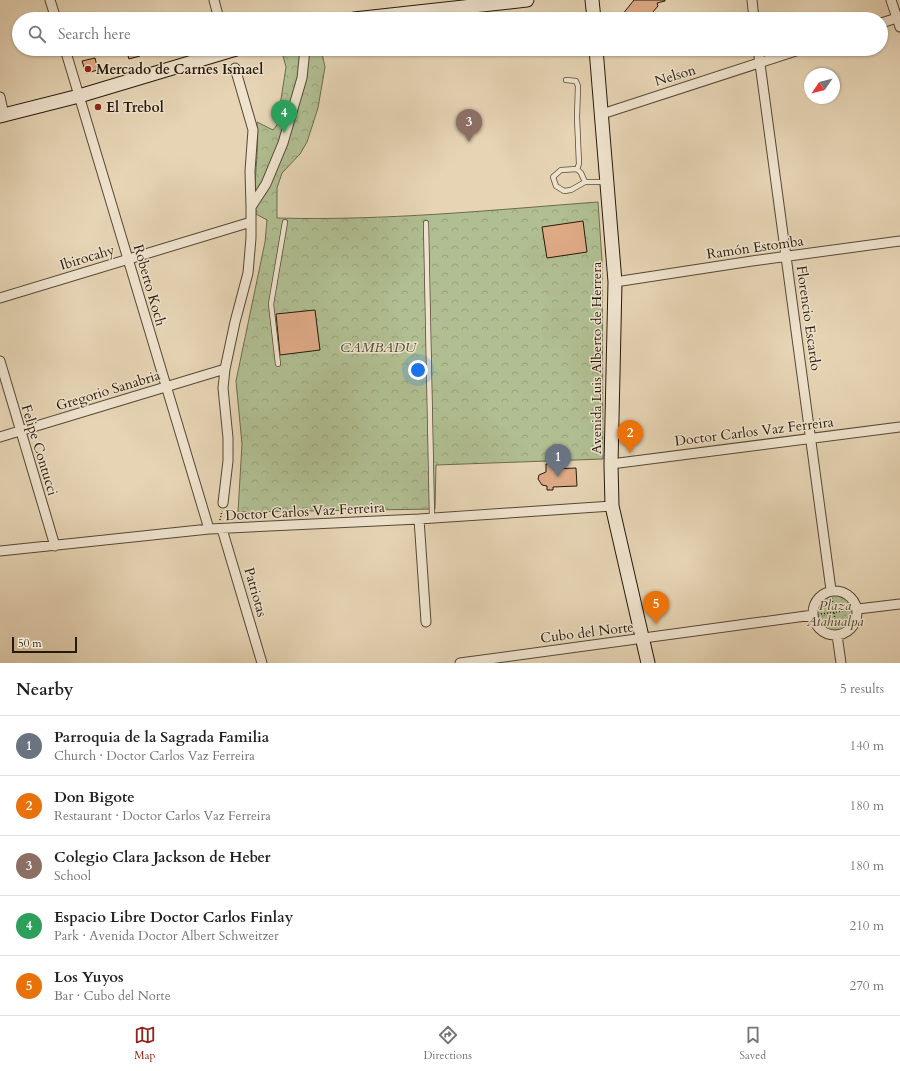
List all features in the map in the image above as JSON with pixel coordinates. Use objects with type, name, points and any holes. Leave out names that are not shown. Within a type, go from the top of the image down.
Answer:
[{"type":"main road","points":[[418,12],[527,0]]},
{"type":"main road","points":[[592,0],[593,12]]},
{"type":"main road","points":[[2,116],[79,96],[211,56]]},
{"type":"main road","name":"Avenida Luis Alberto de Herrera","points":[[597,56],[615,282],[611,464],[612,506],[648,663]]},
{"type":"street","points":[[50,0],[54,12]]},
{"type":"street","points":[[214,0],[217,12]]},
{"type":"street","points":[[752,0],[753,12]]},
{"type":"street","points":[[888,22],[899,20],[891,0]]},
{"type":"street","name":"Roberto Koch","points":[[67,56],[165,387],[209,529]]},
{"type":"street","points":[[251,207],[266,184],[283,143],[302,78],[304,56]]},
{"type":"street","name":"Florencio Escardo","points":[[759,56],[831,590]]},
{"type":"street","name":"Nelson","points":[[602,114],[781,56]]},
{"type":"street","points":[[224,503],[228,461],[228,438],[222,397],[225,369],[248,272],[251,238],[250,171],[253,130],[235,68]]},
{"type":"street","points":[[0,97],[2,116]]},
{"type":"street","name":"Ibirocahy","points":[[0,298],[251,222]]},
{"type":"street","name":"Ramón Estomba","points":[[615,282],[900,241]]},
{"type":"street","name":"Felipe Contucci","points":[[0,362],[55,546]]},
{"type":"street","name":"Gregorio Sanabria","points":[[0,437],[225,369]]},
{"type":"street","name":"Doctor Carlos Vaz Ferreira","points":[[611,464],[900,427]]},
{"type":"street","name":"Doctor Carlos Vaz Ferreira","points":[[0,551],[209,529],[419,519],[612,506]]},
{"type":"street","points":[[419,519],[426,622]]},
{"type":"street","name":"Patriotas","points":[[222,529],[262,663]]},
{"type":"street","points":[[831,590],[842,591],[849,595],[855,601],[858,609],[856,621],[852,628],[845,633],[837,635],[822,631],[816,624],[813,615],[813,609],[817,599],[831,590]]},
{"type":"street","points":[[858,609],[900,604]]},
{"type":"street","name":"Cubo del Norte","points":[[460,663],[813,615]]},
{"type":"street","points":[[837,635],[841,663]]},
{"type":"lane","points":[[566,80],[576,81],[578,86],[577,117],[579,164],[577,169]]},
{"type":"lane","points":[[585,182],[582,173],[577,169],[561,170],[554,177],[556,186],[564,191],[571,190],[585,182],[607,182]]},
{"type":"lane","points":[[278,364],[271,304],[285,222]]},
{"type":"lane","points":[[426,223],[432,518]]},
{"type":"path","points":[[209,529],[216,525],[221,518],[224,503]]},
{"type":"path","points":[[831,590],[837,635]]},
{"type":"path","points":[[813,615],[858,609]]},
{"type":"green space","name":"CAMBADU","points":[[283,56],[323,56],[325,67],[318,108],[307,142],[300,154],[282,173],[277,188],[277,218],[317,219],[398,216],[598,202],[602,260],[603,459],[436,465],[435,509],[238,512],[242,444],[236,381],[265,242],[267,220],[256,214],[255,191],[258,145],[257,122],[273,130],[277,125],[286,67]]},
{"type":"green space","name":"Plaza Atahualpa","points":[[835,594],[848,600],[854,613],[848,626],[835,632],[822,626],[816,613],[822,600]]},
{"type":"building","points":[[634,0],[665,0],[657,3],[658,6],[653,12],[624,12]]},
{"type":"building","points":[[128,56],[140,56],[129,59]]},
{"type":"building","points":[[95,58],[98,70],[86,73],[82,61]]},
{"type":"building","points":[[583,221],[587,252],[547,258],[542,227]]},
{"type":"building","points":[[315,310],[320,350],[280,355],[276,314]]},
{"type":"building","points":[[546,464],[553,464],[553,469],[576,468],[577,486],[553,487],[553,490],[547,490],[547,486],[542,485],[538,479],[539,475],[546,472]]},
{"type":"place","name":"Mercado de Carnes Ismael","points":[[88,69]]},
{"type":"place","name":"El Trebol","points":[[98,107]]},
{"type":"place","name":"Espacio Libre Doctor Carlos Finlay","points":[[284,133]]},
{"type":"place","name":"Colegio Clara Jackson de Heber","points":[[469,142]]},
{"type":"place","name":"Don Bigote","points":[[630,453]]},
{"type":"place","name":"Parroquia de la Sagrada Familia","points":[[558,477]]},
{"type":"place","name":"Los Yuyos","points":[[656,624]]}]
